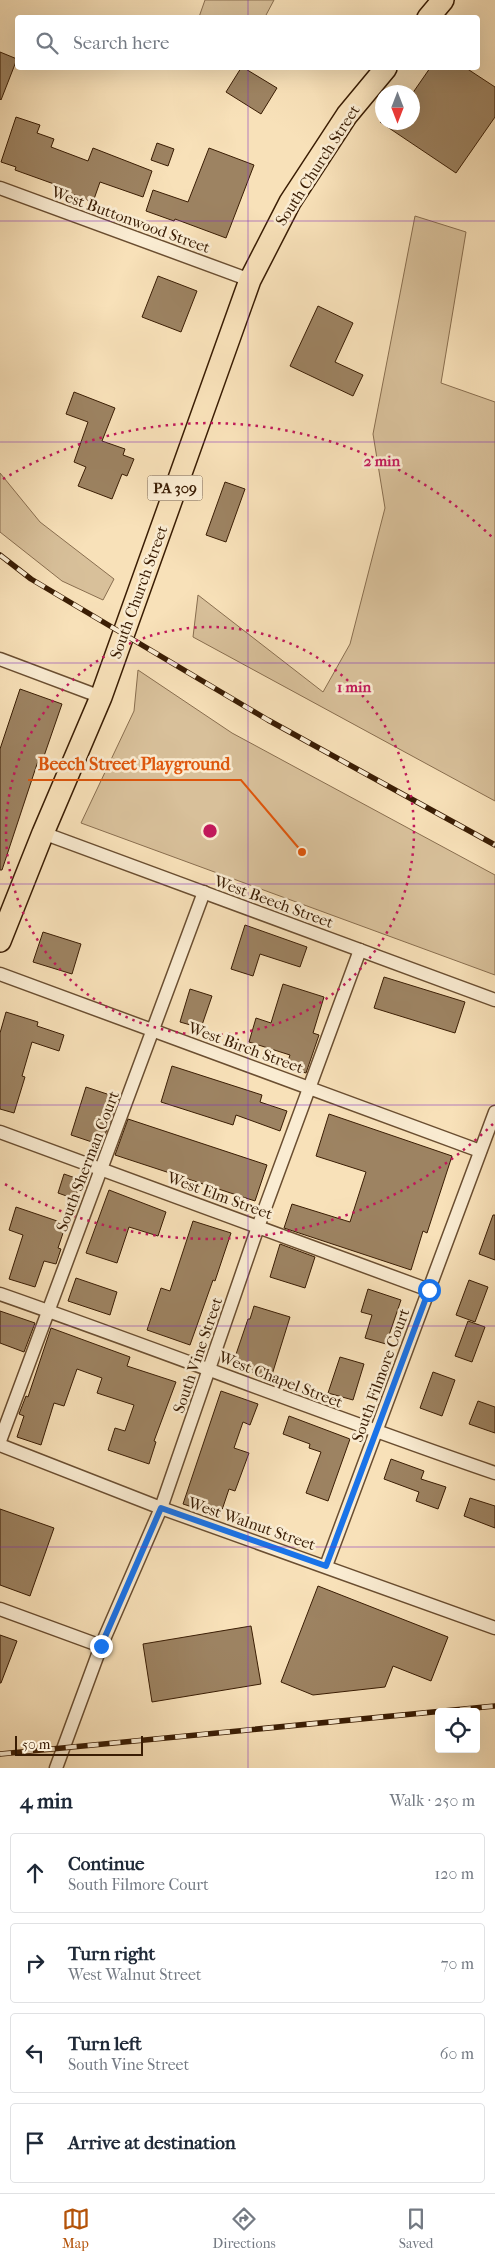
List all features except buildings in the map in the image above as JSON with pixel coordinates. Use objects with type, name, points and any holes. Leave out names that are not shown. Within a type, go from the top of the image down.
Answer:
[{"type":"highway","points":[[430,15],[443,0]]},
{"type":"highway","name":"South Church Street","points":[[0,941],[101,696],[250,280],[290,202],[346,115],[384,70]]},
{"type":"street","name":"West Buttonwood Street","points":[[0,188],[250,280]]},
{"type":"street","points":[[0,660],[101,696]]},
{"type":"street","name":"West Beech Street","points":[[43,833],[495,1000]]},
{"type":"street","name":"South Sherman Court","points":[[0,1442],[204,892]]},
{"type":"street","name":"South Vine Street","points":[[56,1768],[101,1646],[161,1508],[258,1227],[360,950]]},
{"type":"street","name":"West Birch Street","points":[[0,974],[480,1151]]},
{"type":"street","name":"South Filmore Court","points":[[326,1566],[495,1112]]},
{"type":"street","name":"West Elm Street","points":[[0,1132],[429,1290]]},
{"type":"street","name":"West Chapel Street","points":[[0,1294],[210,1369],[376,1432],[495,1473]]},
{"type":"street","name":"West Walnut Street","points":[[0,1446],[161,1508],[495,1628]]},
{"type":"street","points":[[0,1609],[101,1646]]},
{"type":"shaded area","points":[[205,0],[274,0],[266,15],[200,15]]},
{"type":"shaded area","points":[[415,216],[466,232],[441,383],[495,402],[495,801],[193,637],[198,595],[323,692],[350,644],[385,508],[373,434]]},
{"type":"shaded area","points":[[0,473],[40,522],[114,579],[103,600],[62,581],[0,532]]},
{"type":"shaded area","points":[[138,670],[232,733],[495,875],[495,975],[81,823],[134,711]]},
{"type":"railway","points":[[0,555],[31,579],[268,720],[495,845]]},
{"type":"railway","points":[[0,1754],[495,1706]]},
{"type":"place","name":"Beech Street Playground","points":[[302,852]]},
{"type":"route","points":[[101,1646],[161,1508],[326,1566],[429,1290]]}]
